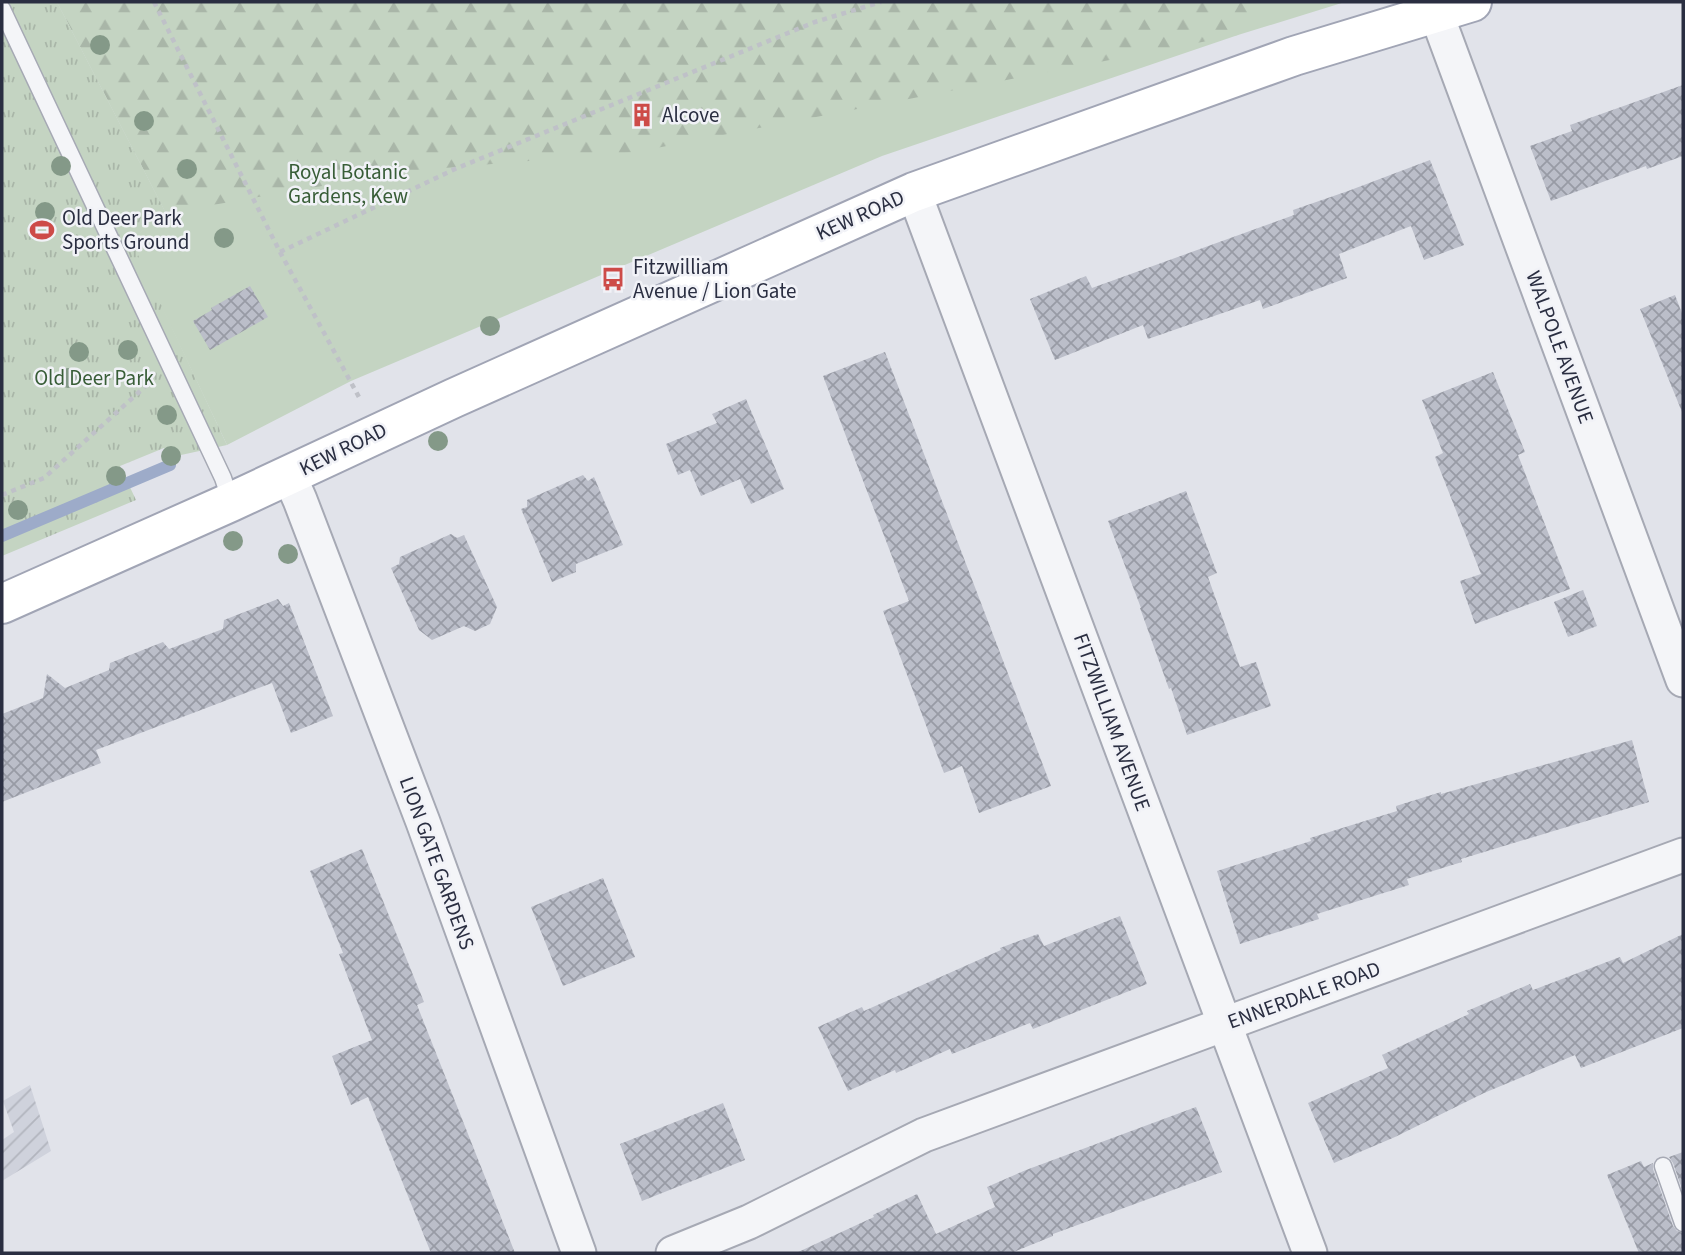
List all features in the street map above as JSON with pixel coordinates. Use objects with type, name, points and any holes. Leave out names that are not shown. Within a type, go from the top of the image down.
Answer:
[{"type":"main road","name":"KEW ROAD","points":[[2,604],[231,502],[377,432],[914,192],[1294,56],[1472,2]]},
{"type":"street","name":"WALPOLE AVENUE","points":[[1436,13],[1683,680]]},
{"type":"street","name":"FITZWILLIAM AVENUE","points":[[914,192],[1310,1253]]},
{"type":"street","name":"LION GATE GARDENS","points":[[289,475],[423,822],[579,1253]]},
{"type":"street","name":"ENNERDALE ROAD","points":[[673,1253],[749,1222],[924,1135],[1683,855]]},
{"type":"lane","points":[[2,9],[223,478],[231,502]]},
{"type":"lane","points":[[1663,1166],[1683,1223]]},
{"type":"path","points":[[154,2],[280,252],[377,432]]},
{"type":"path","points":[[280,252],[455,169],[815,22],[881,2]]},
{"type":"path","points":[[2,495],[44,478],[170,365]]},
{"type":"shaded area","points":[[30,1085],[51,1151],[2,1181],[2,1140],[14,1132],[3,1101]]},
{"type":"green space","name":"Old Deer Park","points":[[2,2],[57,2],[166,213],[131,240],[227,445],[181,455],[164,448],[120,466],[136,500],[2,556]]},
{"type":"green space","name":"Royal Botanic Gardens, Kew","points":[[57,2],[1345,2],[1238,35],[882,156],[351,381],[227,445],[130,240],[166,213]]},
{"type":"green space","points":[[57,2],[1259,2],[1238,35],[636,152],[409,171],[166,213]]},
{"type":"building","points":[[1683,85],[1683,156],[1647,169],[1646,166],[1551,201],[1530,146],[1572,131],[1570,125]]},
{"type":"building","points":[[1430,160],[1464,245],[1424,260],[1411,226],[1339,254],[1347,278],[1263,309],[1260,300],[1148,339],[1143,325],[1055,360],[1030,299],[1086,276],[1092,288],[1294,215],[1293,210]]},
{"type":"building","points":[[250,286],[268,317],[210,350],[193,321]]},
{"type":"building","points":[[1675,295],[1683,316],[1682,412],[1640,309]]},
{"type":"building","points":[[885,352],[1051,786],[979,813],[962,766],[944,773],[883,611],[909,601],[823,376]]},
{"type":"building","points":[[1493,372],[1525,452],[1518,455],[1570,589],[1475,624],[1460,581],[1481,574],[1435,457],[1443,453],[1422,400]]},
{"type":"building","points":[[746,399],[784,489],[751,504],[740,479],[701,496],[690,470],[678,475],[666,444],[717,423],[712,414]]},
{"type":"building","points":[[583,475],[588,481],[594,477],[623,545],[576,564],[576,572],[552,582],[521,509],[527,507],[527,500]]},
{"type":"building","points":[[1186,491],[1217,573],[1208,577],[1240,667],[1256,662],[1271,706],[1187,735],[1108,521]]},
{"type":"building","points":[[451,534],[457,538],[464,535],[497,607],[490,624],[475,631],[464,626],[432,640],[419,630],[391,568],[399,564],[400,557]]},
{"type":"building","points":[[1583,590],[1597,626],[1568,637],[1554,602]]},
{"type":"building","points":[[278,599],[283,606],[289,603],[333,716],[291,733],[272,683],[96,750],[101,763],[2,802],[2,714],[43,698],[47,674],[65,688],[109,670],[110,663],[163,642],[169,649],[223,629],[224,620]]},
{"type":"building","points":[[1632,740],[1649,802],[1461,859],[1462,862],[1407,879],[1409,885],[1317,914],[1319,919],[1240,944],[1217,871],[1397,811],[1396,806]]},
{"type":"building","points":[[362,849],[424,1002],[417,1005],[515,1253],[431,1253],[368,1097],[351,1105],[332,1056],[372,1040],[339,954],[343,953],[310,871]]},
{"type":"building","points":[[603,878],[635,957],[563,986],[531,907]]},
{"type":"building","points":[[1120,916],[1147,984],[1033,1029],[1030,1023],[952,1054],[950,1049],[848,1091],[818,1027],[862,1007],[864,1011],[1001,950],[1000,948],[1038,934],[1044,946]]},
{"type":"building","points":[[1683,934],[1683,1028],[1581,1068],[1575,1055],[1484,1093],[1395,1137],[1334,1163],[1308,1103],[1388,1068],[1382,1055],[1469,1014],[1467,1011],[1530,984],[1533,990],[1620,957],[1623,963]]},
{"type":"building","points":[[723,1103],[745,1160],[642,1201],[620,1144]]},
{"type":"building","points":[[1196,1107],[1222,1172],[1053,1234],[1011,1253],[796,1253],[917,1194],[936,1234],[995,1207],[987,1187]]},
{"type":"building","points":[[1683,1152],[1683,1192],[1669,1157]]},
{"type":"building","points":[[1641,1161],[1644,1167],[1653,1163],[1673,1226],[1683,1233],[1683,1253],[1639,1253],[1607,1175]]},
{"type":"waterway","points":[[2,536],[170,465]]},
{"type":"place","name":"Alcove","points":[[642,115]]},
{"type":"place","name":"Old Deer Park Sports Ground","points":[[42,230]]},
{"type":"place","name":"Fitzwilliam Avenue / Lion Gate","points":[[613,279]]}]
